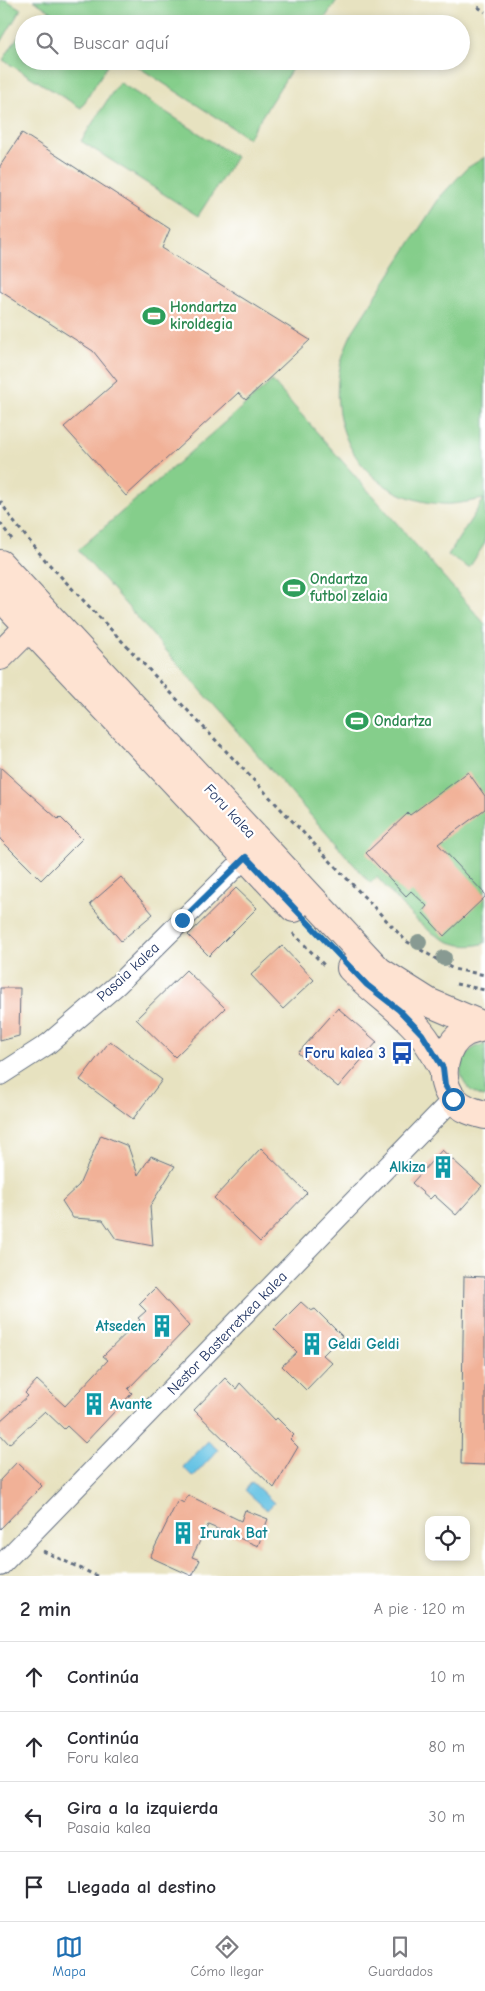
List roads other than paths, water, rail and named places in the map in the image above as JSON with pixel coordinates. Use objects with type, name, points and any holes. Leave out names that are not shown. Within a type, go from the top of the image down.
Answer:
[{"type":"street","name":"Foru kalea","points":[[0,564],[379,971],[428,1002],[485,1026]]},
{"type":"street","name":"Foru kalea","points":[[0,596],[367,985],[412,1022],[422,1034],[443,1068],[445,1085],[453,1099]]},
{"type":"street","points":[[0,656],[29,627]]},
{"type":"street","name":"Pasaia kalea","points":[[0,1075],[48,1044],[117,985],[246,857]]},
{"type":"street","points":[[443,1068],[450,1048],[465,1033],[485,1026]]},
{"type":"street","points":[[453,1099],[469,1112],[483,1116]]},
{"type":"street","name":"Nestor Basterretxea kalea","points":[[0,1566],[453,1099]]},
{"type":"water","points":[[208,1441],[218,1450],[193,1477],[183,1467]]},
{"type":"water","points":[[252,1482],[274,1503],[267,1510],[245,1490]]},
{"type":"place","name":"Hondartza kiroldegia","points":[[154,316]]},
{"type":"place","name":"Ondartza futbol zelaia","points":[[294,588]]},
{"type":"place","name":"Ondartza","points":[[357,721]]},
{"type":"place","name":"Foru kalea 3","points":[[402,1053]]},
{"type":"place","name":"Alkiza","points":[[443,1167]]},
{"type":"place","name":"Atseden","points":[[162,1326]]},
{"type":"place","name":"Geldi Geldi","points":[[312,1344]]},
{"type":"place","name":"Avante","points":[[94,1404]]},
{"type":"place","name":"Irurak Bat","points":[[183,1533]]}]
